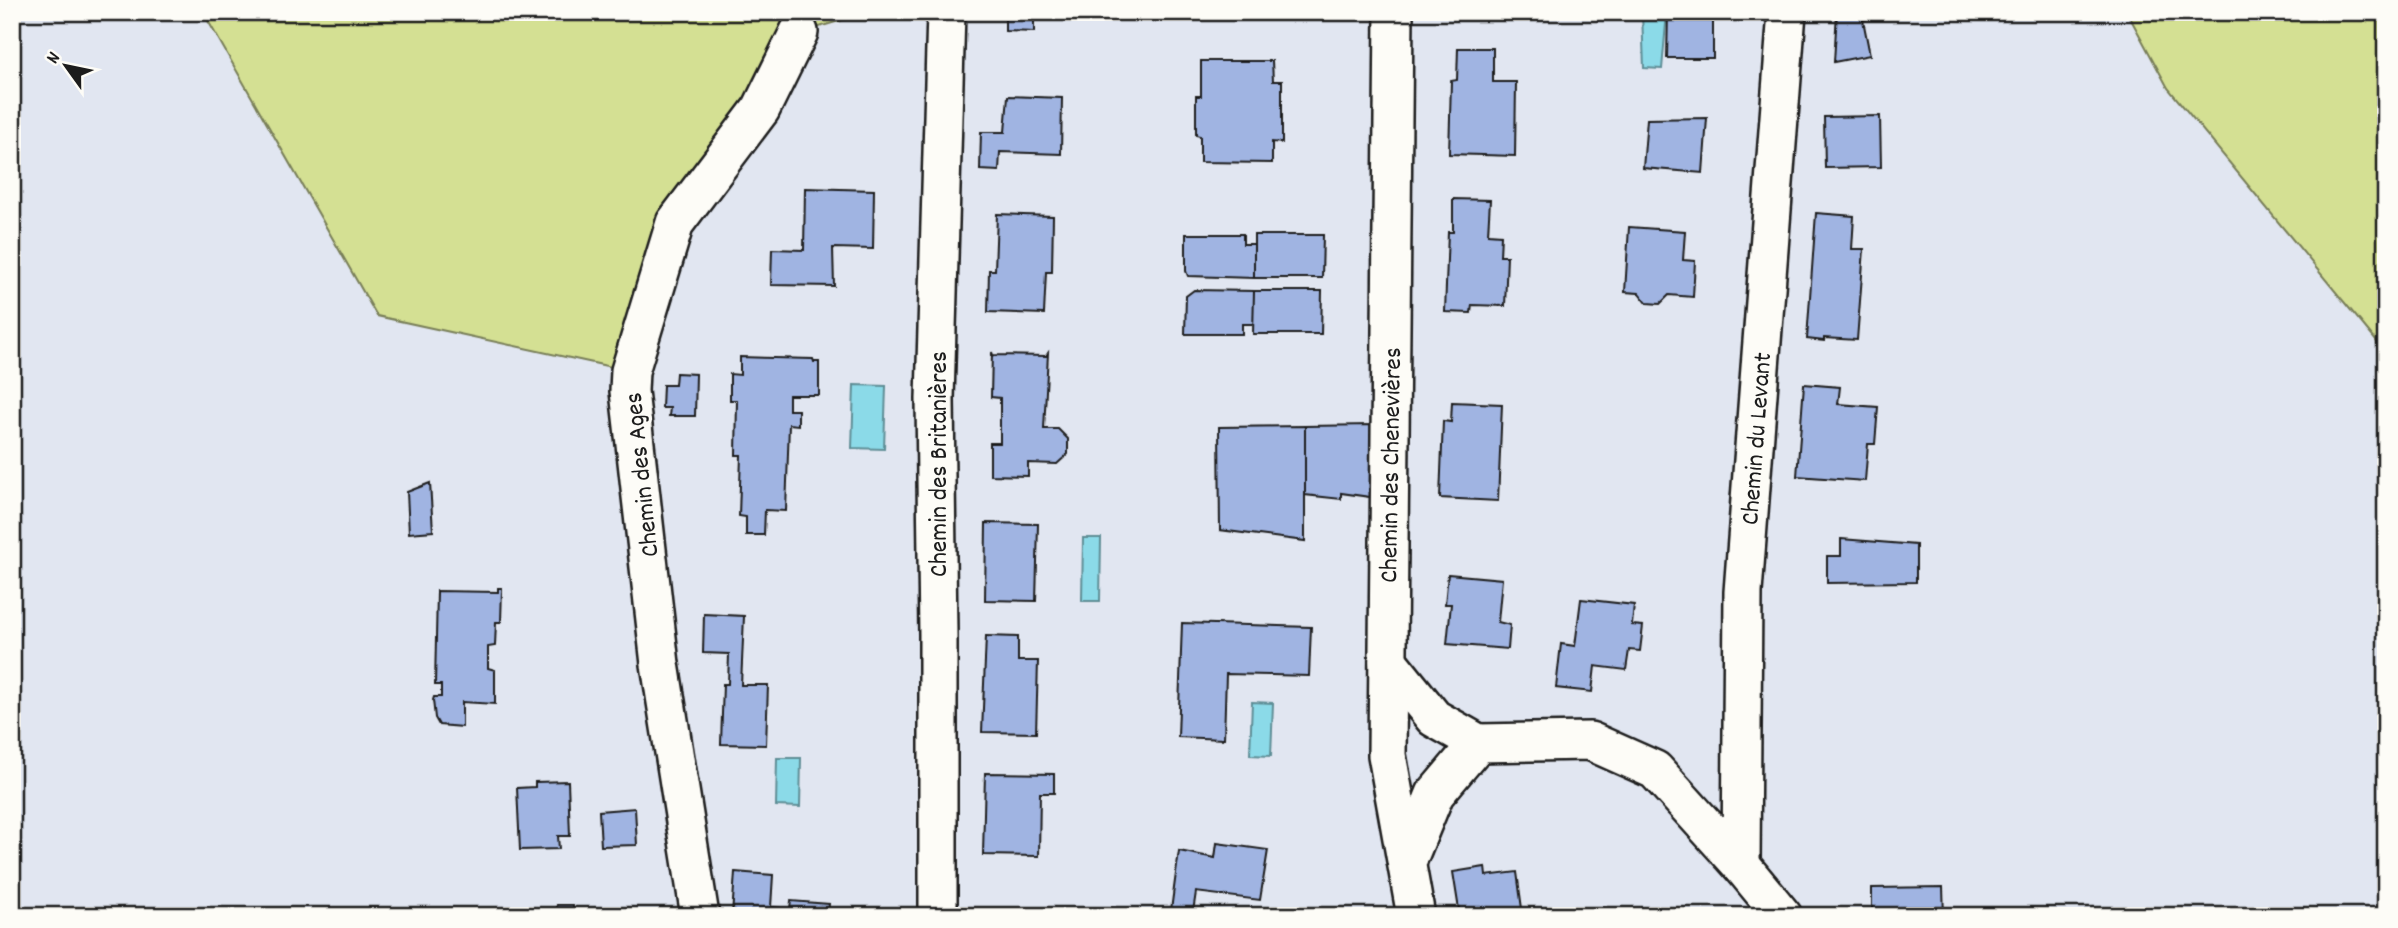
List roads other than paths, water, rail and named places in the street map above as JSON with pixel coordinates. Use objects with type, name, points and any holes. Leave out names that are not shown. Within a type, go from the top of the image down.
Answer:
[{"type":"street","name":"Chemin des Britanières","points":[[938,916],[938,635],[934,399],[946,12]]},
{"type":"street","name":"Chemin des Chenevières","points":[[1394,12],[1387,755],[1416,916]]},
{"type":"street","name":"Chemin du Levant","points":[[1741,865],[1743,592],[1787,12]]},
{"type":"street","name":"Chemin des Ages","points":[[700,916],[660,664],[629,391],[630,371],[675,223],[761,108],[799,32]]},
{"type":"street","points":[[1388,660],[1434,718],[1478,743],[1590,741],[1655,770],[1783,916]]},
{"type":"street","points":[[1406,862],[1435,794],[1478,743]]},
{"type":"water","points":[[1642,12],[1667,12],[1662,69],[1644,68]]},
{"type":"water","points":[[854,385],[886,386],[884,449],[852,448]]},
{"type":"water","points":[[1083,538],[1101,538],[1100,601],[1082,601]]},
{"type":"water","points":[[1252,702],[1273,703],[1271,756],[1250,755]]},
{"type":"water","points":[[777,758],[801,758],[800,807],[776,806]]}]
